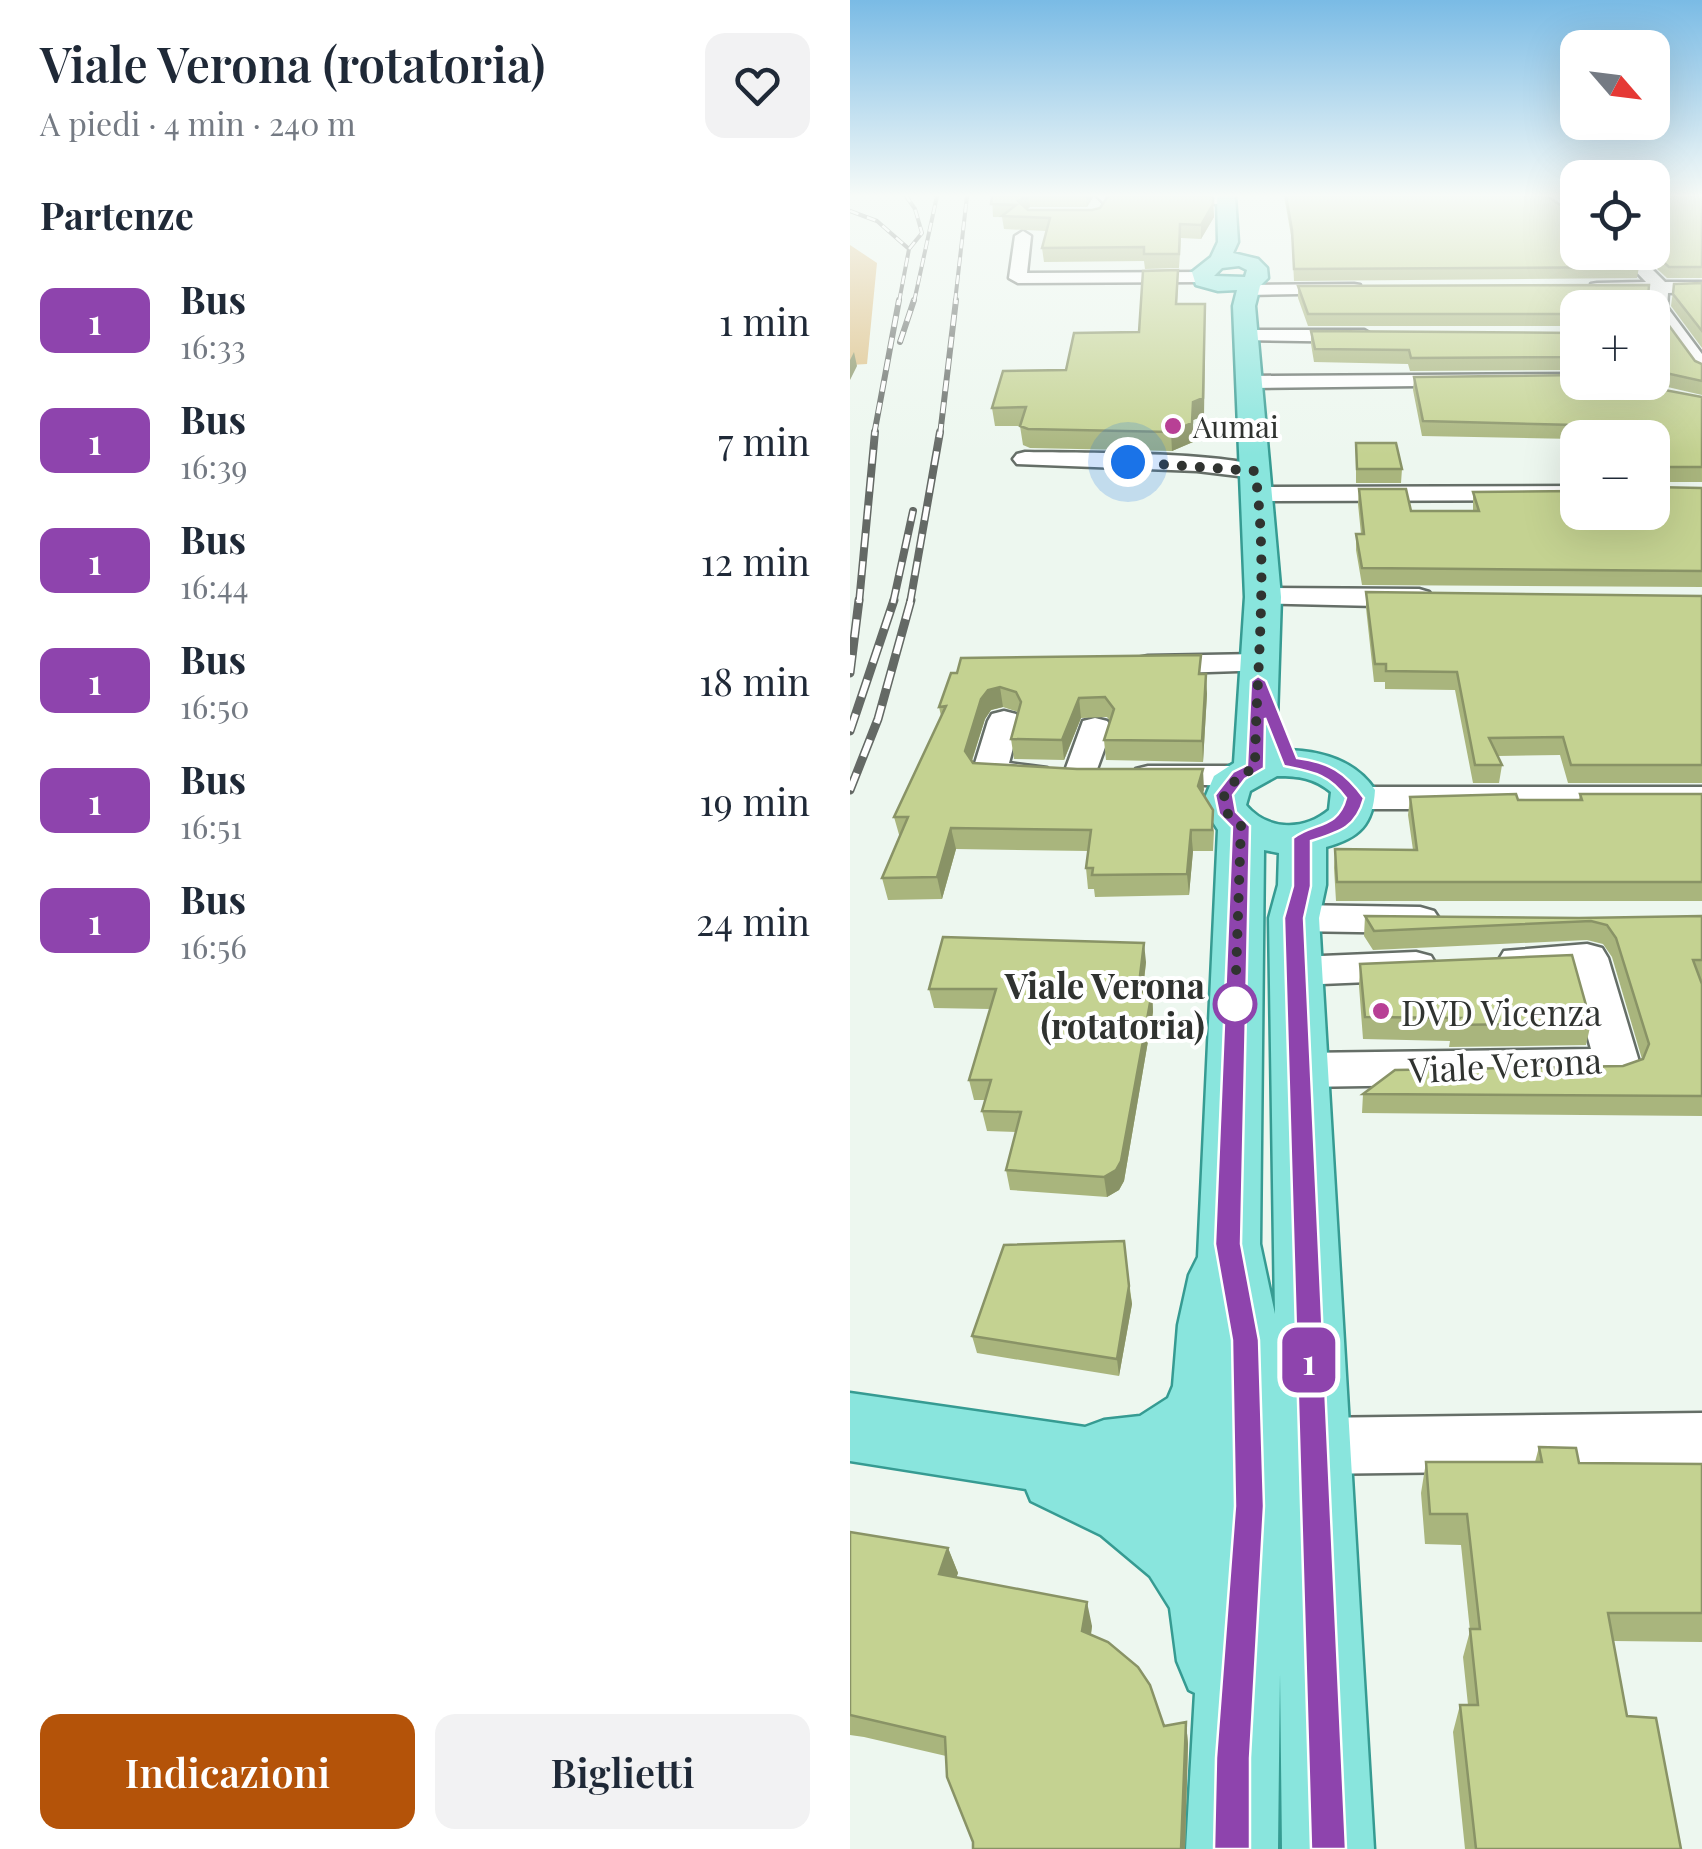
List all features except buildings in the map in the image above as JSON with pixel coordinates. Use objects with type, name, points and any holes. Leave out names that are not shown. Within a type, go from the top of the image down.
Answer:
[{"type":"main road","points":[[1238,282],[1247,285]]},
{"type":"main road","points":[[1238,282],[1247,285]]},
{"type":"main road","points":[[1035,1455],[1151,1450],[1195,1421],[1208,1386],[1212,1326],[1228,1244],[1266,794],[1257,678],[1263,597],[1247,285]]},
{"type":"main road","points":[[1316,766],[1339,776],[1355,798],[1351,814],[1339,826],[1266,794],[1316,766]]},
{"type":"main road","points":[[1266,794],[1302,886],[1296,945],[1328,1849]]},
{"type":"main road","points":[[1228,1244],[1246,1340],[1250,1506],[1233,1758],[1232,1849]]},
{"type":"main road","points":[[850,1427],[1170,1476],[1276,1516],[1296,1553],[1325,1758]]},
{"type":"main road","points":[[1035,1455],[1128,1508],[1176,1549],[1208,1596],[1233,1758]]},
{"type":"street","points":[[1655,282],[1660,287]]},
{"type":"street","points":[[1247,285],[1366,289]]},
{"type":"street","points":[[1660,287],[1658,306],[1702,368]]},
{"type":"street","points":[[1582,288],[1702,287]]},
{"type":"street","points":[[1248,336],[1384,336]]},
{"type":"street","points":[[1670,336],[1702,336]]},
{"type":"street","points":[[1250,382],[1560,380]]},
{"type":"street","points":[[1025,459],[1197,464],[1257,482],[1560,492]]},
{"type":"street","points":[[1263,597],[1442,598]]},
{"type":"street","points":[[1122,677],[1257,678]]},
{"type":"street","points":[[1004,721],[989,773],[1080,776],[1266,794]]},
{"type":"street","points":[[1080,776],[1095,728]]},
{"type":"street","points":[[1355,798],[1702,798]]},
{"type":"street","points":[[1296,945],[1462,920]]},
{"type":"street","name":"Viale Verona","points":[[1296,945],[1462,964],[1587,958],[1618,1066],[1302,1070]]},
{"type":"street","points":[[1311,1446],[1702,1441]]},
{"type":"shaded area","points":[[850,282],[875,282],[867,364],[850,365]]},
{"type":"railway","points":[[899,302],[903,282]]},
{"type":"railway","points":[[914,302],[918,282]]},
{"type":"railway","points":[[955,302],[957,282]]},
{"type":"railway","points":[[874,435],[899,300]]},
{"type":"railway","points":[[900,342],[914,300]]},
{"type":"railway","points":[[940,435],[956,300]]},
{"type":"railway","points":[[859,603],[875,432]]},
{"type":"railway","points":[[910,603],[940,432]]},
{"type":"railway","points":[[893,603],[913,511]]},
{"type":"railway","points":[[850,673],[859,600]]},
{"type":"railway","points":[[850,790],[878,719],[911,600]]},
{"type":"railway","points":[[850,731],[893,603]]},
{"type":"bus line","name":"1","points":[[1232,1849],[1233,1758],[1250,1506],[1246,1340],[1228,1244],[1241,826],[1228,814],[1224,795],[1239,776],[1255,768],[1258,681],[1290,762],[1316,766],[1339,776],[1355,798],[1351,814],[1339,826],[1302,838],[1302,886],[1294,918],[1328,1849]]},
{"type":"place","name":"Aumai","points":[[1173,426]]},
{"type":"place","name":"Viale Verona (rotatoria)","points":[[1235,1004]]},
{"type":"place","name":"DVD Vicenza","points":[[1381,1011]]},
{"type":"route","points":[[1128,462],[1255,471],[1263,597],[1255,768],[1239,776],[1224,795],[1228,814],[1241,826],[1235,1004]]}]
